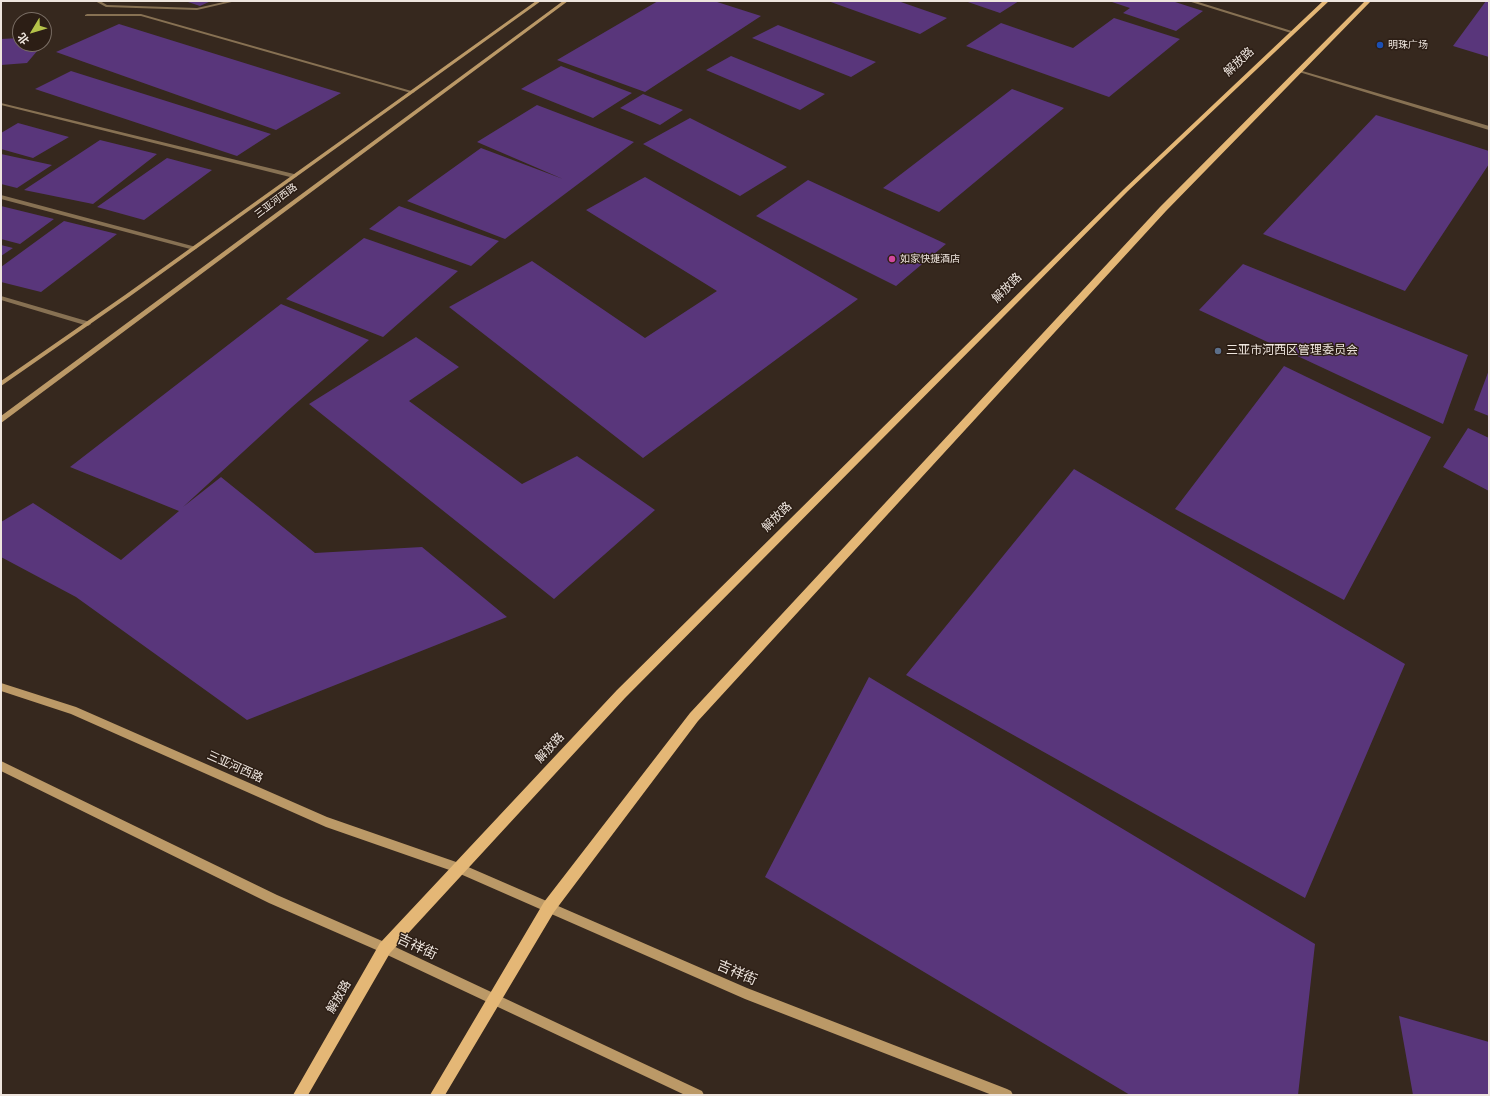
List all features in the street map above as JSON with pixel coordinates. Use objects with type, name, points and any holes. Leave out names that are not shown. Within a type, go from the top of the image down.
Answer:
[{"type":"main road","name":"三亚河西路","points":[[1,384],[88,324],[539,1]]},
{"type":"main road","name":"三亚河西路","points":[[1,420],[566,1]]},
{"type":"main road","name":"解放路","points":[[300,1095],[385,948],[621,694],[1126,190],[1326,1]]},
{"type":"main road","points":[[437,1095],[549,907],[700,711],[1163,209],[1301,71],[1368,1]]},
{"type":"main road","name":"三亚河西路","points":[[1,687],[73,710],[326,822],[459,868]]},
{"type":"main road","points":[[1,766],[273,899],[385,948]]},
{"type":"main road","name":"吉祥街","points":[[459,868],[745,993],[1006,1095]]},
{"type":"main road","name":"吉祥街","points":[[385,948],[698,1095]]},
{"type":"street","points":[[97,1],[106,6],[198,9],[234,1]]},
{"type":"street","points":[[1190,1],[1293,32]]},
{"type":"street","points":[[88,15],[141,15],[413,92]]},
{"type":"street","points":[[1301,71],[1489,128]]},
{"type":"street","points":[[1,104],[294,176]]},
{"type":"street","points":[[1,197],[194,248]]},
{"type":"street","points":[[1,298],[88,324]]},
{"type":"building","points":[[185,1],[211,1],[200,6]]},
{"type":"building","points":[[658,1],[714,1],[761,16],[645,92],[557,60]]},
{"type":"building","points":[[828,1],[898,1],[947,18],[920,34]]},
{"type":"building","points":[[965,1],[1019,1],[1000,13]]},
{"type":"building","points":[[1109,1],[1172,1],[1203,11],[1176,31],[1123,13],[1130,8]]},
{"type":"building","points":[[1486,1],[1489,1],[1489,57],[1453,46]]},
{"type":"building","points":[[1114,18],[1180,39],[1109,97],[966,46],[1001,23],[1073,48]]},
{"type":"building","points":[[119,24],[341,93],[276,130],[56,52]]},
{"type":"building","points":[[778,25],[876,62],[851,77],[752,38]]},
{"type":"building","points":[[12,38],[12,52],[36,52],[27,63],[1,65],[1,39]]},
{"type":"building","points":[[731,56],[825,94],[800,110],[706,70]]},
{"type":"building","points":[[561,66],[632,93],[593,118],[521,89]]},
{"type":"building","points":[[71,71],[271,134],[237,156],[35,89]]},
{"type":"building","points":[[1012,89],[1064,108],[939,212],[883,188]]},
{"type":"building","points":[[643,94],[683,110],[660,125],[620,108]]},
{"type":"building","points":[[537,105],[634,142],[505,239],[407,201],[481,148],[563,179],[477,142]]},
{"type":"building","points":[[1376,115],[1489,151],[1489,164],[1405,291],[1263,234]]},
{"type":"building","points":[[690,118],[787,167],[740,196],[643,144]]},
{"type":"building","points":[[18,123],[69,137],[33,158],[1,149],[1,133]]},
{"type":"building","points":[[100,140],[157,154],[93,204],[24,190]]},
{"type":"building","points":[[1,154],[52,165],[17,188],[1,184]]},
{"type":"building","points":[[167,158],[212,170],[144,220],[97,207]]},
{"type":"building","points":[[645,177],[858,299],[643,458],[449,307],[532,261],[645,338],[717,291],[586,210]]},
{"type":"building","points":[[808,180],[946,244],[896,286],[756,216]]},
{"type":"building","points":[[1,206],[54,219],[20,244],[1,239]]},
{"type":"building","points":[[399,206],[499,241],[471,266],[369,229]]},
{"type":"building","points":[[64,221],[117,234],[41,292],[1,282],[1,267]]},
{"type":"building","points":[[364,238],[458,271],[383,337],[286,299]]},
{"type":"building","points":[[1,245],[13,248],[1,256]]},
{"type":"building","points":[[1243,264],[1468,355],[1443,424],[1199,310]]},
{"type":"building","points":[[281,304],[369,340],[292,407],[183,507],[221,477],[315,553],[422,547],[507,617],[247,720],[76,597],[1,557],[1,522],[33,503],[121,560],[179,511],[70,467]]},
{"type":"building","points":[[416,337],[459,367],[409,401],[522,484],[577,456],[655,510],[554,599],[309,404]]},
{"type":"building","points":[[1284,366],[1431,437],[1344,600],[1175,509]]},
{"type":"building","points":[[1489,370],[1489,416],[1474,410]]},
{"type":"building","points":[[1468,428],[1489,438],[1489,491],[1443,467]]},
{"type":"building","points":[[1074,469],[1405,664],[1305,898],[906,675]]},
{"type":"building","points":[[869,677],[1315,944],[1298,1095],[1130,1095],[765,877]]},
{"type":"building","points":[[1399,1016],[1489,1042],[1489,1095],[1413,1095]]},
{"type":"place","name":"明珠广场","points":[[1380,45]]},
{"type":"place","name":"如家快捷酒店","points":[[892,259]]},
{"type":"place","name":"三亚市河西区管理委员会","points":[[1218,351]]}]
